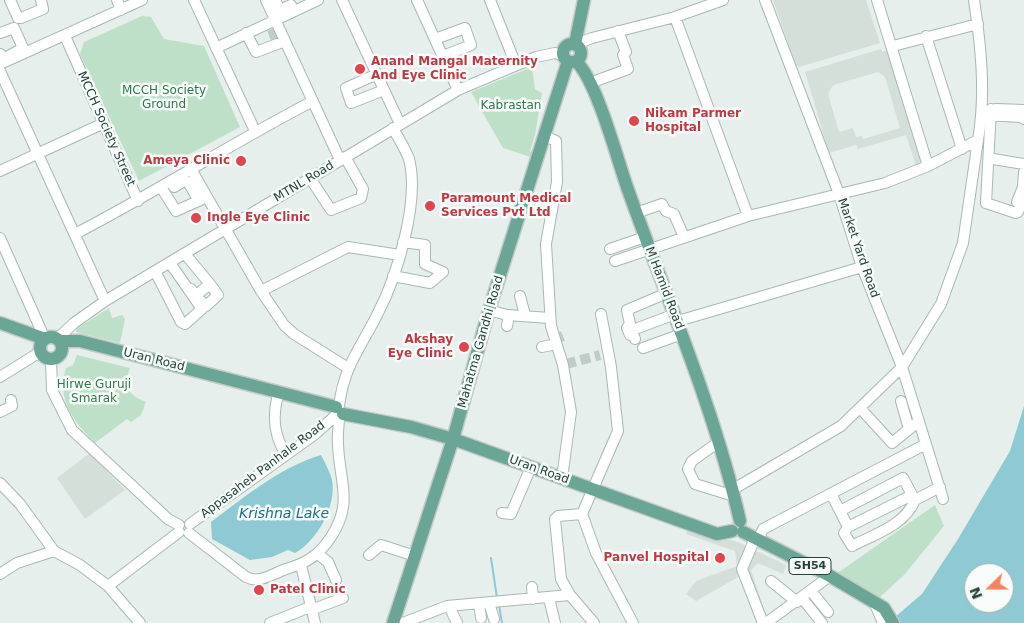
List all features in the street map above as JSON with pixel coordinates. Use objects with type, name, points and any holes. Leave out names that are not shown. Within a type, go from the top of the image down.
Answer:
[{"type":"main road","points":[[569,59],[566,46],[577,46],[584,0]]},
{"type":"main road","name":"M Hamid Road","points":[[569,59],[586,74],[590,83],[636,213],[682,334],[746,533]]},
{"type":"main road","name":"Mahatma Gandhi Road","points":[[393,623],[452,439],[489,310],[569,59]]},
{"type":"main road","name":"Uran Road","points":[[0,323],[51,343]]},
{"type":"main road","name":"Uran Road","points":[[0,329],[51,343],[135,358],[338,412]]},
{"type":"main road","points":[[51,343],[60,355],[51,359]]},
{"type":"main road","name":"Uran Road","points":[[135,358],[277,399],[410,427],[452,439],[717,534],[746,533],[830,576],[884,608],[884,621]]},
{"type":"street","points":[[10,0],[18,18],[20,18],[43,9],[41,0]]},
{"type":"street","points":[[0,54],[5,58],[65,36],[119,5],[142,0]]},
{"type":"street","points":[[194,0],[255,131]]},
{"type":"street","points":[[266,0],[280,41],[343,159],[363,189],[361,198],[331,210],[310,178]]},
{"type":"street","points":[[273,21],[275,0]]},
{"type":"street","points":[[216,48],[273,21],[303,2],[318,0]]},
{"type":"street","points":[[51,359],[52,390],[72,430],[168,519],[250,579],[260,580],[301,565],[318,554],[336,530],[344,505],[344,482],[338,443],[338,412],[342,384],[348,368],[378,313],[393,276],[410,214],[411,174],[406,152],[384,90],[342,0]]},
{"type":"street","points":[[417,0],[458,90]]},
{"type":"street","points":[[490,0],[516,65]]},
{"type":"street","points":[[577,46],[584,41],[675,17],[723,0]]},
{"type":"street","name":"Market Yard Road","points":[[765,0],[839,194],[862,267],[902,367],[943,499]]},
{"type":"street","points":[[878,0],[928,166]]},
{"type":"street","points":[[974,0],[986,112],[986,203],[1016,213],[1024,197]]},
{"type":"street","points":[[675,17],[748,216]]},
{"type":"street","points":[[893,46],[978,24]]},
{"type":"street","points":[[0,33],[14,28],[23,48],[22,52]]},
{"type":"street","points":[[590,83],[628,69],[623,55],[626,52],[618,31]]},
{"type":"street","points":[[246,33],[256,52],[280,41]]},
{"type":"street","name":"MCCH Society Street","points":[[65,36],[138,201],[163,190],[191,169],[255,131],[313,101]]},
{"type":"street","points":[[926,36],[962,149]]},
{"type":"street","points":[[0,64],[22,52]]},
{"type":"street","name":"MTNL Road","points":[[0,376],[51,343],[104,301],[458,90],[536,57],[555,53],[569,59]]},
{"type":"street","points":[[0,71],[104,301]]},
{"type":"street","points":[[377,74],[346,88],[351,104],[384,90]]},
{"type":"street","points":[[986,112],[1024,110]]},
{"type":"street","points":[[986,112],[1024,119]]},
{"type":"street","points":[[717,443],[692,461],[688,469],[695,484],[733,493],[841,426],[902,367],[941,304],[963,243],[978,140],[986,112]]},
{"type":"street","points":[[0,171],[104,123]]},
{"type":"street","points":[[996,129],[989,192],[995,201],[1004,206],[1015,206],[1019,199],[1024,172]]},
{"type":"street","points":[[545,136],[556,141],[557,177],[546,244],[550,270],[550,318],[564,364],[571,412],[562,478]]},
{"type":"street","points":[[610,249],[684,237],[748,216],[885,183],[928,166],[978,140]]},
{"type":"street","points":[[992,159],[1024,164]]},
{"type":"street","points":[[191,169],[197,189],[203,199],[225,230],[261,291],[289,330],[348,368]]},
{"type":"street","points":[[175,182],[188,182],[197,189]]},
{"type":"street","points":[[163,190],[176,212],[203,199]]},
{"type":"street","points":[[75,234],[138,201]]},
{"type":"street","points":[[636,213],[662,204],[666,211],[674,214],[684,237]]},
{"type":"street","points":[[0,238],[51,343]]},
{"type":"street","points":[[393,276],[430,284],[443,272],[425,264],[425,245],[403,242]]},
{"type":"street","points":[[615,261],[647,242]]},
{"type":"street","points":[[261,291],[348,247],[400,255]]},
{"type":"street","points":[[171,262],[195,296],[210,284],[184,254]]},
{"type":"street","points":[[155,271],[181,322],[186,324],[202,309],[171,262]]},
{"type":"street","points":[[638,328],[862,267]]},
{"type":"street","points":[[635,339],[634,336],[630,335],[627,328],[630,324],[627,310],[667,293]]},
{"type":"street","points":[[520,296],[525,315]]},
{"type":"street","points":[[489,310],[508,315],[550,318]]},
{"type":"street","points":[[601,314],[604,354],[618,431],[582,514],[596,553],[633,623]]},
{"type":"street","points":[[508,315],[508,326]]},
{"type":"street","points":[[643,348],[682,334]]},
{"type":"street","points":[[542,347],[556,340]]},
{"type":"street","points":[[277,399],[274,429],[278,443],[286,455]]},
{"type":"street","points":[[0,412],[12,406],[11,400]]},
{"type":"street","points":[[901,401],[909,430]]},
{"type":"street","points":[[860,408],[890,442],[919,421]]},
{"type":"street","name":"Appasaheb Panhale Road","points":[[108,586],[314,435],[338,412]]},
{"type":"street","points":[[830,576],[764,623],[742,569],[746,533],[763,530],[926,444]]},
{"type":"street","points":[[502,514],[511,514],[531,467]]},
{"type":"street","points":[[840,511],[903,478],[914,498],[911,510],[903,520],[852,546],[844,533],[848,527],[914,498],[940,488]]},
{"type":"street","points":[[0,483],[20,504],[54,551],[80,565],[108,586],[140,623]]},
{"type":"street","points":[[831,494],[848,527]]},
{"type":"street","points":[[582,514],[558,516],[555,519],[560,576],[570,595],[594,623]]},
{"type":"street","points":[[369,555],[380,545],[415,556]]},
{"type":"street","points":[[0,574],[17,563],[54,551]]},
{"type":"street","points":[[318,554],[328,562],[336,580]]},
{"type":"street","points":[[301,565],[315,623]]},
{"type":"street","points":[[771,581],[800,599],[821,623]]},
{"type":"street","points":[[532,586],[534,600]]},
{"type":"street","points":[[811,591],[828,612]]},
{"type":"street","points":[[403,623],[449,606],[534,600],[570,595]]},
{"type":"street","points":[[270,623],[343,598]]},
{"type":"street","points":[[549,598],[555,623]]},
{"type":"street","points":[[481,618],[492,602]]},
{"type":"street","points":[[492,602],[494,619]]},
{"type":"street","points":[[449,606],[457,623]]},
{"type":"shaded area","points":[[773,0],[866,0],[880,43],[799,67],[796,65]]},
{"type":"shaded area","points":[[881,49],[882,52],[889,50],[923,164],[916,166],[906,135],[858,149],[856,145],[829,153],[805,72]],"holes":[[[878,72],[885,77],[900,128],[863,139],[862,136],[856,137],[853,128],[839,132],[828,94],[833,85]]]},
{"type":"shaded area","points":[[90,453],[125,490],[85,519],[57,478]]},
{"type":"shaded area","points":[[687,530],[738,542],[786,565],[783,574],[758,563],[751,570],[766,616],[757,621],[740,576],[696,601],[686,594],[696,581],[737,566],[735,551],[686,534]]},
{"type":"green space","name":"MCCH Society Ground","points":[[142,16],[151,17],[164,39],[204,46],[240,127],[139,181],[80,54],[84,42]]},
{"type":"green space","name":"Kabrastan","points":[[532,67],[535,89],[542,93],[535,135],[530,151],[536,154],[534,158],[503,148],[471,92]]},
{"type":"green space","points":[[109,308],[112,318],[122,315],[125,319],[120,343],[76,332],[76,329]]},
{"type":"green space","name":"Hirwe Guruji Smarak","points":[[77,355],[130,368],[124,387],[137,398],[146,402],[141,415],[131,422],[127,419],[95,443],[80,427],[65,400],[63,390],[66,368],[73,365]]},
{"type":"green space","points":[[935,505],[944,526],[904,575],[879,598],[836,574]]},
{"type":"water","points":[[1024,406],[1024,623],[888,623],[922,594],[958,539],[1010,451]]},
{"type":"water","name":"Krishna Lake","points":[[321,455],[329,471],[333,490],[324,521],[311,540],[303,547],[295,553],[288,550],[272,557],[250,560],[212,539],[211,522],[277,475]]},
{"type":"waterway","points":[[491,558],[497,598]]},
{"type":"waterway","points":[[499,605],[502,623]]},
{"type":"tunnel","points":[[272,29],[277,43]]},
{"type":"tunnel","points":[[558,338],[563,336]]},
{"type":"tunnel","points":[[566,364],[600,355]]},
{"type":"place","name":"Anand Mangal Maternity And Eye Clinic","points":[[360,69]]},
{"type":"place","name":"Nikam Parmer Hospital","points":[[634,121]]},
{"type":"place","name":"Ameya Clinic","points":[[241,161]]},
{"type":"place","name":"Paramount Medical Services Pvt Ltd","points":[[430,206]]},
{"type":"place","name":"Ingle Eye Clinic","points":[[196,218]]},
{"type":"place","name":"Akshay Eye Clinic","points":[[464,347]]},
{"type":"place","name":"Panvel Hospital","points":[[720,558]]},
{"type":"place","name":"Patel Clinic","points":[[259,590]]}]
